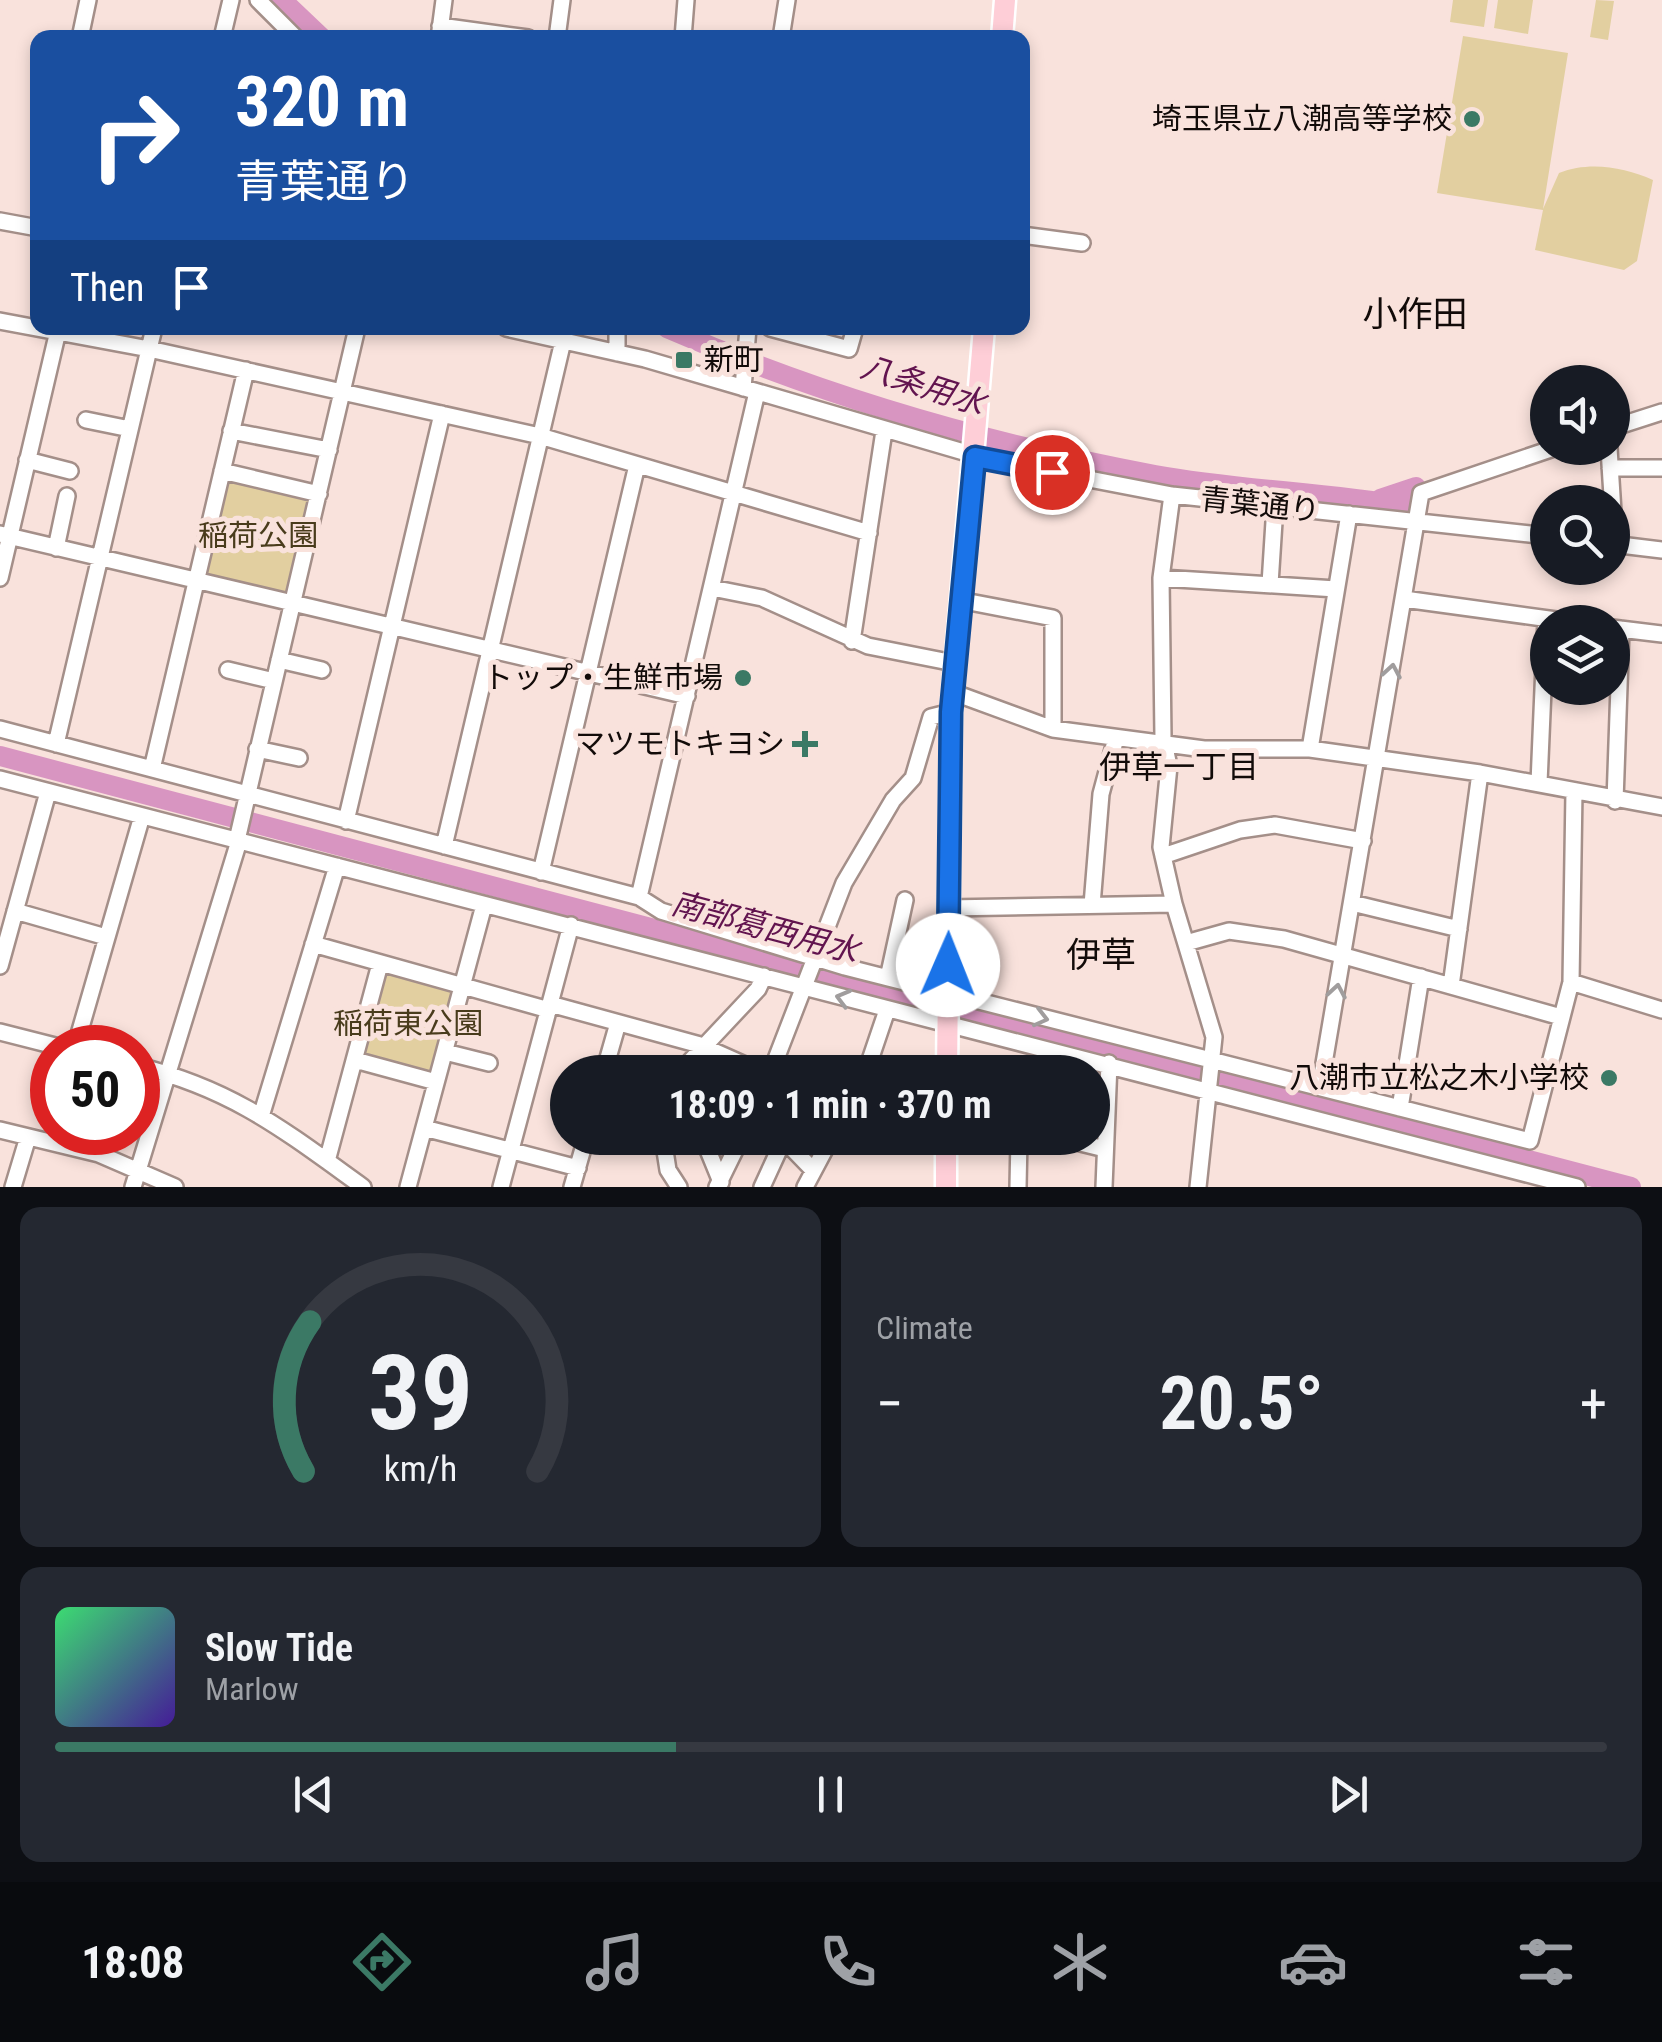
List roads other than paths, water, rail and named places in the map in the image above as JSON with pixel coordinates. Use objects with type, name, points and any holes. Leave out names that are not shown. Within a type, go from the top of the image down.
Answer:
[{"type":"main road","points":[[1003,30],[1006,0]]},
{"type":"main road","points":[[947,1055],[952,702],[984,335]]},
{"type":"main road","points":[[946,1155],[946,1187]]},
{"type":"street","points":[[82,30],[88,0]]},
{"type":"street","points":[[224,30],[231,0]]},
{"type":"street","points":[[258,0],[288,30]]},
{"type":"street","points":[[440,30],[444,0]]},
{"type":"street","points":[[558,30],[562,0]]},
{"type":"street","points":[[684,30],[686,0]]},
{"type":"street","points":[[782,30],[787,0]]},
{"type":"street","points":[[0,221],[30,223]]},
{"type":"street","points":[[1030,236],[1082,243]]},
{"type":"street","points":[[0,321],[30,327]]},
{"type":"street","points":[[0,578],[5,536],[57,335]]},
{"type":"street","points":[[74,335],[540,436],[869,533]]},
{"type":"street","points":[[56,744],[152,335]]},
{"type":"street","points":[[133,1187],[238,841],[355,335]]},
{"type":"street","name":"青葉通り","points":[[539,335],[750,390],[975,457],[1172,495],[1530,534]]},
{"type":"street","points":[[616,353],[617,335]]},
{"type":"street","points":[[640,897],[734,494],[750,390],[748,335]]},
{"type":"street","points":[[798,335],[849,348],[854,335]]},
{"type":"street","points":[[444,846],[563,340]]},
{"type":"street","points":[[152,769],[246,370]]},
{"type":"street","points":[[1630,422],[1662,412]]},
{"type":"street","points":[[346,821],[442,414]]},
{"type":"street","points":[[86,420],[130,429]]},
{"type":"street","points":[[852,641],[884,430]]},
{"type":"street","points":[[231,431],[329,450]]},
{"type":"street","points":[[1320,1087],[1422,494],[1530,456]]},
{"type":"street","points":[[27,460],[70,471]]},
{"type":"street","points":[[541,872],[637,465]]},
{"type":"street","points":[[1610,465],[1611,485]]},
{"type":"street","points":[[1610,468],[1662,468]]},
{"type":"street","points":[[222,471],[319,494]]},
{"type":"street","points":[[1172,495],[1161,578],[1164,745],[1169,781],[1161,837],[1174,904],[1212,1018],[1213,1062],[1198,1187]]},
{"type":"street","points":[[56,548],[67,496]]},
{"type":"street","points":[[1270,584],[1275,506]]},
{"type":"street","points":[[1310,749],[1349,514]]},
{"type":"street","points":[[5,536],[686,696]]},
{"type":"street","points":[[1630,546],[1662,550]]},
{"type":"street","points":[[1161,578],[1336,589]]},
{"type":"street","points":[[712,588],[762,598],[852,641],[954,663]]},
{"type":"street","points":[[1404,599],[1530,618]]},
{"type":"street","points":[[959,600],[1053,618],[1054,730]]},
{"type":"street","points":[[1630,630],[1662,634]]},
{"type":"street","points":[[279,660],[322,670]]},
{"type":"street","points":[[228,670],[274,681]]},
{"type":"street","points":[[778,1055],[844,883],[893,800],[913,778],[931,716],[952,702],[1054,730],[1164,745],[1310,749],[1480,772],[1662,807]]},
{"type":"street","points":[[1539,783],[1542,705]]},
{"type":"street","points":[[1615,800],[1616,705]]},
{"type":"street","points":[[0,729],[640,897],[661,911],[816,962],[888,978],[947,1008],[1085,1055]]},
{"type":"street","points":[[1092,905],[1101,794],[1116,738]]},
{"type":"street","points":[[258,749],[299,758]]},
{"type":"street","points":[[1451,986],[1480,772]]},
{"type":"street","points":[[0,778],[484,905],[808,984],[887,1010],[947,1008],[1213,1062],[1530,1141],[1571,982],[1574,791]]},
{"type":"street","points":[[0,966],[48,792]]},
{"type":"street","points":[[81,1025],[142,816]]},
{"type":"street","points":[[1164,856],[1240,830],[1275,825],[1362,841]]},
{"type":"street","points":[[262,1113],[337,866]]},
{"type":"street","points":[[888,978],[905,900]]},
{"type":"street","points":[[1352,903],[1459,929]]},
{"type":"street","points":[[948,908],[1174,904]]},
{"type":"street","points":[[408,1187],[484,905]]},
{"type":"street","points":[[15,911],[106,938]]},
{"type":"street","points":[[501,1187],[571,926]]},
{"type":"street","points":[[1186,943],[1229,931],[1284,938],[1561,1017]]},
{"type":"street","points":[[313,944],[462,986],[618,1022],[723,1055]]},
{"type":"street","points":[[327,1161],[380,964]]},
{"type":"street","points":[[693,1055],[758,988],[764,976]]},
{"type":"street","points":[[1400,1108],[1420,978]]},
{"type":"street","points":[[1571,982],[1662,1010]]},
{"type":"street","points":[[872,1055],[887,1010]]},
{"type":"street","points":[[609,1055],[618,1022]]},
{"type":"street","points":[[0,1032],[30,1040]]},
{"type":"street","points":[[444,1052],[489,1063]]},
{"type":"street","points":[[355,1060],[436,1082]]},
{"type":"street","points":[[1110,1063],[1577,1187]]},
{"type":"street","points":[[160,1071],[262,1113],[363,1187]]},
{"type":"street","points":[[424,1128],[578,1168]]},
{"type":"street","points":[[0,1130],[138,1169],[175,1187]]},
{"type":"street","points":[[13,1187],[28,1136]]},
{"type":"street","points":[[572,1187],[581,1155]]},
{"type":"street","points":[[666,1155],[668,1170],[678,1187]]},
{"type":"street","points":[[709,1155],[718,1184]]},
{"type":"street","points":[[718,1184],[733,1155]]},
{"type":"street","points":[[762,1187],[776,1155]]},
{"type":"street","points":[[799,1155],[814,1170]]},
{"type":"street","points":[[804,1187],[822,1155]]},
{"type":"street","points":[[1018,1187],[1019,1155]]},
{"type":"street","points":[[1104,1187],[1105,1155]]},
{"type":"waterway","name":"八条用水","points":[[282,0],[314,30]]},
{"type":"waterway","name":"八条用水","points":[[684,335],[846,396],[1031,449],[1186,480],[1405,506]]},
{"type":"waterway","points":[[1380,499],[1416,487]]},
{"type":"waterway","name":"南部葛西用水","points":[[0,756],[1631,1187]]},
{"type":"place","name":"埼玉県立八潮高等学校","points":[[1472,119]]},
{"type":"place","name":"新町","points":[[684,360]]},
{"type":"place","name":"トップ・生鮮市場","points":[[743,678]]},
{"type":"place","name":"マツモトキヨシ","points":[[805,744]]},
{"type":"place","name":"八潮市立松之木小学校","points":[[1609,1078]]},
{"type":"district","name":"小作田","points":[[1415,314]]},
{"type":"district","name":"伊草一丁目","points":[[1179,767]]},
{"type":"district","name":"伊草","points":[[1101,955]]},
{"type":"park label","name":"稲荷公園","points":[[258,536]]},
{"type":"park label","name":"稲荷東公園","points":[[408,1024]]}]
